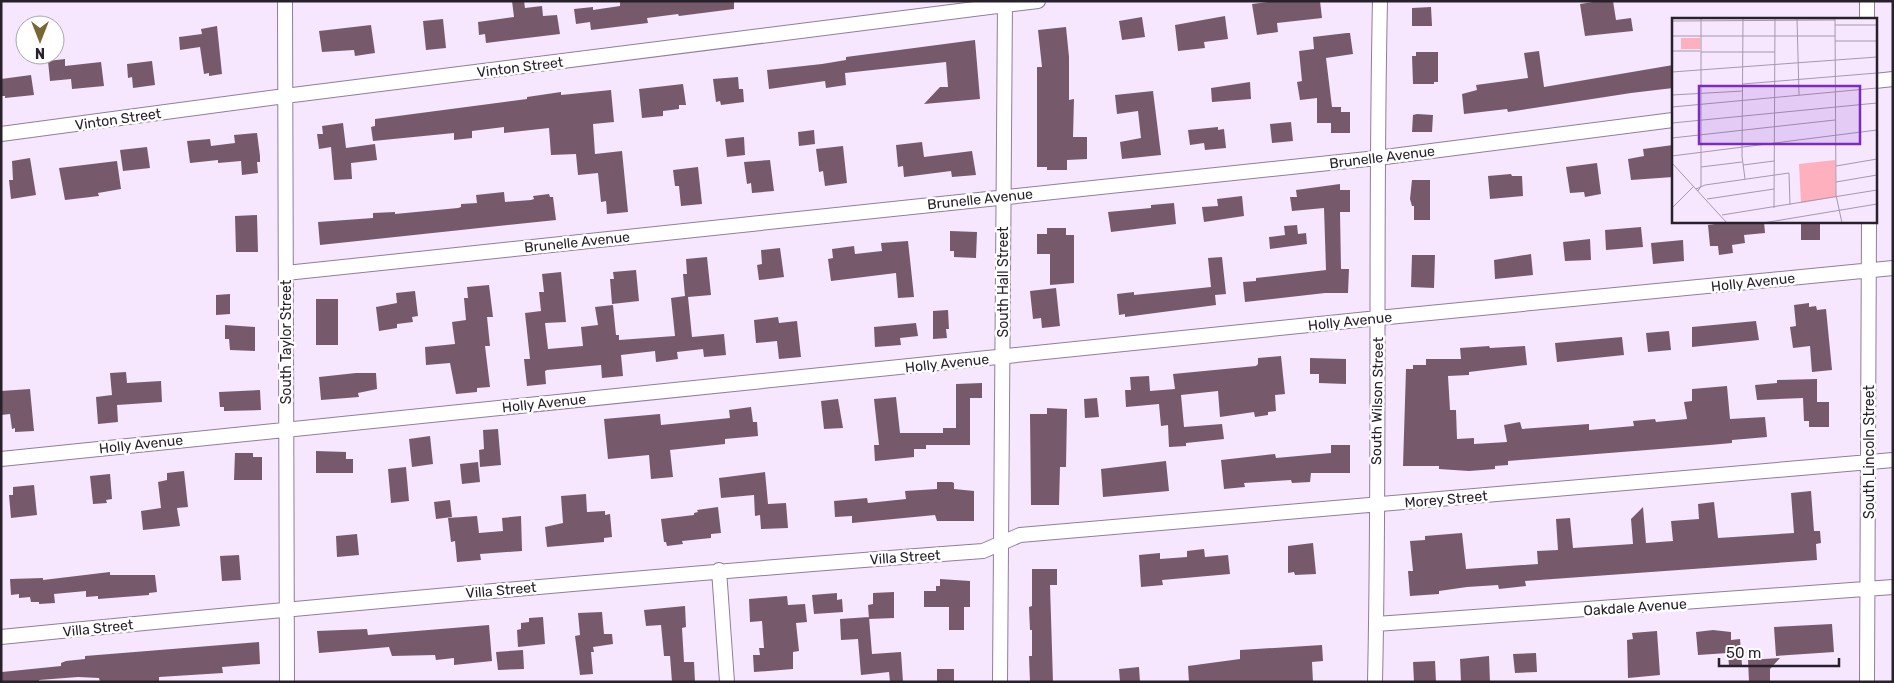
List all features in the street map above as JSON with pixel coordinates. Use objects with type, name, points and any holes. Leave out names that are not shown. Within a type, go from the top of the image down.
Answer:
[{"type":"street","name":"South Taylor Street","points":[[285,1],[288,682]]},
{"type":"street","name":"Vinton Street","points":[[1,134],[1005,3],[1038,1]]},
{"type":"street","name":"South Wilson Street","points":[[1375,682],[1378,318],[1377,158],[1380,1]]},
{"type":"street","points":[[1867,1],[1867,18]]},
{"type":"street","name":"South Hall Street","points":[[1000,682],[1005,3]]},
{"type":"street","points":[[1876,80],[1893,79]]},
{"type":"street","name":"Brunelle Avenue","points":[[286,273],[1377,158],[1672,120]]},
{"type":"street","name":"South Lincoln Street","points":[[1867,682],[1870,222]]},
{"type":"street","name":"Holly Avenue","points":[[1,459],[1003,358],[1378,318],[1893,268]]},
{"type":"street","name":"Morey Street","points":[[1001,545],[1020,535],[1376,506],[1893,460]]},
{"type":"street","name":"Villa Street","points":[[1,638],[287,609],[720,570],[983,551],[1001,545]]},
{"type":"street","points":[[720,570],[726,682]]},
{"type":"street","name":"Oakdale Avenue","points":[[1376,624],[1893,588]]},
{"type":"building","points":[[512,1],[524,1],[525,8],[542,6],[543,16],[557,15],[560,34],[486,43],[485,34],[479,35],[478,22],[514,17]]},
{"type":"building","points":[[620,1],[734,1],[734,9],[647,18],[648,23],[591,30],[590,22],[576,24],[574,9],[593,7],[593,10],[620,6]]},
{"type":"building","points":[[1276,1],[1320,1],[1322,18],[1277,23],[1278,32],[1257,35],[1252,4]]},
{"type":"building","points":[[1613,1],[1616,20],[1631,18],[1633,31],[1585,36],[1580,4]]},
{"type":"building","points":[[1431,7],[1432,26],[1412,26],[1412,8]]},
{"type":"building","points":[[1225,16],[1228,39],[1204,42],[1205,48],[1178,51],[1175,25]]},
{"type":"building","points":[[1142,17],[1145,37],[1122,40],[1119,21]]},
{"type":"building","points":[[443,19],[446,48],[426,50],[423,21]]},
{"type":"building","points":[[371,25],[375,53],[355,56],[354,50],[322,52],[319,31]]},
{"type":"building","points":[[217,26],[222,74],[209,76],[209,73],[204,74],[200,47],[180,50],[179,37],[202,34],[201,29]]},
{"type":"building","points":[[1066,27],[1069,57],[1069,100],[1074,99],[1073,137],[1087,137],[1087,159],[1067,160],[1067,170],[1047,170],[1047,167],[1037,167],[1037,67],[1042,67],[1038,30]]},
{"type":"building","points":[[1350,33],[1353,54],[1326,58],[1332,107],[1341,107],[1341,112],[1350,112],[1350,133],[1331,133],[1331,123],[1317,123],[1317,98],[1300,100],[1297,82],[1302,81],[1299,51],[1314,49],[1313,37]]},
{"type":"building","points":[[975,40],[980,99],[924,104],[940,87],[948,87],[946,62],[845,73],[846,85],[826,88],[825,81],[769,89],[767,70],[822,64],[846,60],[846,57]]},
{"type":"building","points":[[1539,51],[1544,87],[1672,65],[1672,88],[1508,112],[1507,109],[1464,114],[1462,94],[1477,90],[1476,85],[1528,78],[1524,53]]},
{"type":"building","points":[[1416,52],[1438,52],[1438,82],[1434,82],[1434,84],[1413,84],[1412,56],[1416,56]]},
{"type":"building","points":[[152,61],[155,85],[133,88],[132,77],[128,78],[127,64]]},
{"type":"building","points":[[101,62],[104,86],[72,89],[71,79],[50,81],[48,65],[65,66]]},
{"type":"building","points":[[31,75],[34,95],[5,98],[5,96],[1,96],[1,79]]},
{"type":"building","points":[[738,77],[739,89],[743,89],[744,102],[721,105],[720,101],[716,102],[713,79]]},
{"type":"building","points":[[1250,82],[1251,99],[1212,102],[1211,88]]},
{"type":"building","points":[[683,84],[686,105],[679,105],[679,109],[663,111],[663,116],[642,118],[639,89]]},
{"type":"building","points":[[611,90],[614,122],[593,124],[595,154],[622,151],[628,212],[607,214],[606,201],[601,202],[598,173],[578,175],[576,154],[551,155],[549,128],[504,133],[504,127],[472,131],[472,138],[454,140],[454,133],[373,141],[371,127],[375,126],[375,119],[527,99],[527,97],[561,92],[561,95]]},
{"type":"building","points":[[1153,91],[1161,155],[1122,159],[1120,142],[1141,138],[1138,111],[1117,114],[1115,95]]},
{"type":"building","points":[[1413,115],[1433,115],[1432,132],[1412,132]]},
{"type":"building","points":[[1291,122],[1293,141],[1272,143],[1270,124]]},
{"type":"building","points":[[343,123],[346,148],[375,144],[377,160],[351,163],[352,179],[334,180],[331,147],[319,149],[317,134],[323,134],[322,126]]},
{"type":"building","points":[[1218,127],[1218,130],[1224,129],[1226,148],[1205,150],[1204,143],[1190,145],[1188,130]]},
{"type":"building","points":[[814,130],[815,144],[799,146],[798,132]]},
{"type":"building","points":[[257,133],[260,156],[260,162],[257,162],[258,173],[242,175],[241,161],[218,163],[218,160],[190,163],[187,141],[210,139],[211,146],[235,143],[234,135]]},
{"type":"building","points":[[744,137],[745,155],[727,157],[725,139]]},
{"type":"building","points":[[922,142],[924,157],[972,151],[976,175],[952,177],[951,171],[904,177],[903,166],[898,167],[896,145]]},
{"type":"building","points":[[1672,145],[1672,177],[1631,180],[1628,159],[1644,156],[1643,149]]},
{"type":"building","points":[[843,146],[847,183],[825,186],[823,171],[819,172],[816,149]]},
{"type":"building","points":[[147,147],[150,168],[123,171],[120,150]]},
{"type":"building","points":[[30,158],[36,195],[11,199],[9,180],[13,180],[12,161]]},
{"type":"building","points":[[770,160],[774,191],[752,193],[751,183],[747,184],[744,162]]},
{"type":"building","points":[[117,161],[121,189],[98,193],[99,196],[65,200],[59,168]]},
{"type":"building","points":[[1597,163],[1601,194],[1585,197],[1584,192],[1570,193],[1566,167]]},
{"type":"building","points":[[698,167],[702,204],[681,206],[679,186],[675,186],[673,170]]},
{"type":"building","points":[[1511,174],[1512,176],[1522,176],[1523,196],[1490,199],[1488,176]]},
{"type":"building","points":[[1412,180],[1430,180],[1430,220],[1414,220],[1414,206],[1412,206],[1410,199]]},
{"type":"building","points":[[1340,184],[1340,190],[1350,190],[1350,212],[1340,212],[1341,269],[1349,269],[1348,293],[1325,293],[1245,302],[1243,282],[1256,281],[1256,278],[1326,270],[1324,208],[1292,211],[1290,197],[1297,197],[1296,190]]},
{"type":"building","points":[[504,192],[505,202],[531,200],[534,199],[533,196],[549,194],[550,197],[553,197],[556,220],[320,245],[318,222],[373,218],[373,213],[395,212],[395,214],[458,208],[461,207],[461,204],[477,203],[476,195]]},
{"type":"building","points":[[1242,196],[1244,216],[1204,222],[1202,207],[1218,206],[1217,199]]},
{"type":"building","points":[[1174,203],[1176,224],[1111,232],[1108,212],[1151,208],[1151,205]]},
{"type":"building","points":[[257,215],[258,252],[236,252],[235,216]]},
{"type":"building","points":[[1729,222],[1764,222],[1765,233],[1744,235],[1745,243],[1732,245],[1733,253],[1719,255],[1718,246],[1710,246],[1708,225]]},
{"type":"building","points":[[1801,222],[1820,222],[1820,240],[1801,240]]},
{"type":"building","points":[[1297,225],[1298,234],[1306,233],[1307,244],[1270,249],[1269,237],[1285,235],[1284,226]]},
{"type":"building","points":[[1641,227],[1643,247],[1606,250],[1605,230]]},
{"type":"building","points":[[1047,228],[1066,228],[1066,235],[1074,235],[1074,283],[1050,285],[1050,254],[1037,254],[1037,234],[1047,234]]},
{"type":"building","points":[[950,231],[977,232],[976,258],[954,257],[954,251],[950,251]]},
{"type":"building","points":[[1590,239],[1591,260],[1565,261],[1563,242]]},
{"type":"building","points":[[1683,240],[1684,261],[1653,264],[1651,243]]},
{"type":"building","points":[[908,241],[914,297],[898,298],[896,273],[831,281],[828,259],[833,258],[832,249],[854,246],[855,254],[882,251],[881,243]]},
{"type":"building","points":[[780,248],[784,277],[759,280],[757,265],[762,264],[761,250]]},
{"type":"building","points":[[1531,254],[1533,275],[1495,279],[1494,260]]},
{"type":"building","points":[[1412,255],[1435,255],[1434,288],[1411,287]]},
{"type":"building","points":[[707,257],[711,295],[688,297],[692,337],[724,334],[726,355],[704,357],[703,349],[677,352],[678,359],[656,362],[655,351],[621,355],[623,376],[602,378],[601,365],[547,370],[545,371],[546,384],[527,386],[524,359],[530,359],[525,313],[541,311],[539,292],[544,292],[542,274],[561,272],[566,322],[545,323],[548,349],[583,346],[581,327],[598,325],[595,307],[613,305],[616,335],[619,335],[619,340],[675,336],[671,298],[685,296],[683,274],[687,274],[686,259]]},
{"type":"building","points":[[1222,257],[1226,294],[1215,295],[1216,305],[1125,317],[1125,314],[1119,315],[1117,294],[1134,292],[1134,295],[1211,287],[1208,258]]},
{"type":"building","points":[[636,270],[639,301],[612,304],[610,279],[614,279],[613,272]]},
{"type":"building","points":[[489,285],[493,317],[487,317],[490,346],[485,346],[490,387],[477,388],[477,392],[456,394],[450,363],[426,365],[425,347],[455,344],[452,322],[466,320],[464,298],[468,298],[467,287]]},
{"type":"building","points":[[1056,288],[1060,326],[1042,328],[1041,318],[1033,319],[1030,291]]},
{"type":"building","points":[[415,291],[418,316],[412,317],[413,322],[397,324],[397,328],[379,331],[376,307],[397,303],[396,293]]},
{"type":"building","points":[[230,294],[230,314],[216,315],[216,295]]},
{"type":"building","points":[[316,299],[338,299],[338,345],[316,345]]},
{"type":"building","points":[[1809,303],[1809,307],[1816,306],[1817,310],[1826,309],[1832,370],[1812,372],[1810,346],[1793,348],[1790,327],[1796,326],[1794,305]]},
{"type":"building","points":[[948,310],[949,329],[946,329],[947,338],[933,339],[933,311]]},
{"type":"building","points":[[778,317],[779,323],[797,321],[801,357],[779,359],[777,341],[756,343],[754,320]]},
{"type":"building","points":[[1756,321],[1759,340],[1692,347],[1692,327]]},
{"type":"building","points":[[916,323],[918,336],[900,338],[901,345],[875,347],[874,327]]},
{"type":"building","points":[[225,325],[255,327],[255,351],[230,350],[229,339],[225,339]]},
{"type":"building","points":[[1669,331],[1671,350],[1648,352],[1646,333]]},
{"type":"building","points":[[1622,337],[1624,355],[1557,362],[1555,343]]},
{"type":"building","points":[[1489,346],[1490,348],[1525,346],[1527,365],[1469,372],[1469,375],[1448,376],[1450,410],[1456,410],[1457,439],[1474,438],[1474,444],[1507,442],[1504,425],[1520,422],[1522,429],[1589,424],[1589,430],[1634,426],[1633,421],[1655,419],[1656,422],[1687,419],[1684,402],[1692,401],[1692,389],[1727,386],[1730,419],[1765,417],[1767,437],[1732,440],[1732,443],[1508,461],[1508,465],[1495,466],[1495,469],[1469,471],[1439,469],[1439,466],[1403,466],[1406,369],[1413,369],[1413,365],[1426,365],[1426,359],[1461,359],[1460,348]]},
{"type":"building","points":[[1281,356],[1285,394],[1275,395],[1276,411],[1268,412],[1268,415],[1255,417],[1254,412],[1220,417],[1218,391],[1181,395],[1184,427],[1222,424],[1224,439],[1186,443],[1186,446],[1169,447],[1168,425],[1161,426],[1159,404],[1126,407],[1125,390],[1131,390],[1130,377],[1149,376],[1150,391],[1175,389],[1173,374],[1256,366],[1258,358]]},
{"type":"building","points":[[1310,358],[1346,359],[1346,384],[1319,383],[1319,374],[1310,374]]},
{"type":"building","points":[[126,372],[127,383],[161,381],[162,402],[117,405],[118,422],[98,424],[96,397],[112,395],[110,373]]},
{"type":"building","points":[[376,373],[377,389],[358,393],[359,397],[321,400],[319,377]]},
{"type":"building","points":[[1817,379],[1817,402],[1829,402],[1829,427],[1809,427],[1809,421],[1804,421],[1803,398],[1757,400],[1755,385],[1777,383],[1777,380]]},
{"type":"building","points":[[982,383],[982,398],[970,398],[970,445],[926,445],[926,449],[914,449],[914,457],[875,461],[874,445],[879,445],[874,399],[896,397],[900,433],[943,433],[943,428],[956,428],[956,384]]},
{"type":"building","points":[[30,389],[34,431],[15,432],[15,428],[12,429],[10,414],[1,415],[1,391]]},
{"type":"building","points":[[260,390],[261,410],[224,411],[224,407],[220,407],[219,392]]},
{"type":"building","points":[[1097,398],[1099,417],[1085,418],[1084,399]]},
{"type":"building","points":[[838,399],[843,428],[824,429],[821,401]]},
{"type":"building","points":[[751,407],[753,422],[757,422],[758,436],[725,439],[725,444],[670,450],[673,477],[651,479],[649,455],[608,459],[604,419],[660,414],[661,425],[730,418],[729,410]]},
{"type":"building","points":[[1047,408],[1067,409],[1066,467],[1060,467],[1059,505],[1031,505],[1030,414],[1047,414]]},
{"type":"building","points":[[498,429],[501,465],[480,467],[479,450],[484,449],[483,430]]},
{"type":"building","points":[[430,436],[433,464],[412,467],[409,439]]},
{"type":"building","points":[[1331,445],[1350,445],[1350,473],[1311,473],[1310,482],[1292,483],[1291,480],[1244,483],[1245,487],[1224,489],[1221,460],[1275,454],[1276,458],[1331,453]]},
{"type":"building","points":[[316,451],[346,452],[346,459],[353,459],[353,473],[316,473]]},
{"type":"building","points":[[235,453],[253,453],[253,457],[262,457],[262,480],[234,480]]},
{"type":"building","points":[[1166,461],[1169,491],[1103,497],[1101,469]]},
{"type":"building","points":[[478,462],[480,482],[462,484],[460,464]]},
{"type":"building","points":[[406,467],[409,501],[391,503],[388,469]]},
{"type":"building","points":[[184,471],[188,507],[177,508],[180,526],[143,530],[141,511],[161,508],[158,482],[167,480],[167,473]]},
{"type":"building","points":[[765,472],[768,504],[786,503],[788,528],[761,529],[760,515],[755,516],[754,495],[721,498],[719,478]]},
{"type":"building","points":[[110,474],[112,499],[106,500],[107,503],[93,504],[90,476]]},
{"type":"building","points":[[937,482],[952,482],[954,483],[954,489],[974,491],[974,521],[937,521],[935,515],[852,523],[852,516],[835,517],[834,501],[867,498],[868,503],[906,499],[905,491],[937,489]]},
{"type":"building","points":[[34,485],[37,515],[11,518],[9,495],[13,495],[13,487]]},
{"type":"building","points":[[1811,491],[1814,531],[1820,531],[1821,543],[1816,544],[1817,560],[1525,581],[1526,586],[1499,589],[1498,585],[1467,587],[1439,591],[1439,594],[1410,596],[1408,571],[1413,571],[1410,541],[1425,540],[1425,536],[1462,533],[1466,569],[1538,564],[1537,551],[1558,550],[1556,519],[1570,518],[1573,548],[1633,544],[1631,519],[1643,507],[1646,543],[1673,541],[1671,521],[1699,519],[1698,504],[1714,502],[1718,538],[1794,533],[1791,493]]},
{"type":"building","points":[[586,494],[587,512],[605,511],[605,515],[610,514],[612,537],[604,538],[604,542],[547,547],[545,527],[563,523],[561,496]]},
{"type":"building","points":[[450,500],[452,517],[436,519],[434,502]]},
{"type":"building","points":[[718,507],[721,533],[711,534],[711,538],[682,541],[683,544],[667,546],[666,542],[664,542],[661,519],[694,515],[694,513],[698,512],[697,510]]},
{"type":"building","points":[[477,516],[479,533],[503,531],[502,518],[521,516],[522,551],[480,554],[481,560],[457,562],[455,541],[451,542],[448,518]]},
{"type":"building","points":[[357,534],[359,555],[337,557],[336,536]]},
{"type":"building","points":[[1313,543],[1316,574],[1295,575],[1294,572],[1288,573],[1288,546]]},
{"type":"building","points":[[1204,549],[1205,557],[1228,555],[1230,574],[1162,580],[1163,585],[1141,587],[1139,555],[1160,553],[1160,559],[1187,557],[1187,551]]},
{"type":"building","points":[[239,555],[241,580],[222,581],[220,556]]},
{"type":"building","points":[[1032,569],[1057,569],[1057,585],[1050,585],[1053,682],[1030,682],[1029,656],[1032,656],[1032,630],[1030,630],[1029,607],[1032,606]]},
{"type":"building","points":[[110,572],[110,575],[155,575],[157,592],[149,593],[149,595],[98,599],[98,596],[86,597],[86,591],[54,594],[55,603],[39,604],[39,602],[31,602],[30,597],[19,598],[19,594],[11,595],[10,579],[43,578],[43,580]]},
{"type":"building","points":[[940,579],[970,581],[970,607],[964,607],[964,630],[949,630],[949,607],[924,607],[924,591],[936,591],[936,586],[940,586]]},
{"type":"building","points":[[894,592],[894,618],[869,619],[868,605],[873,604],[873,593]]},
{"type":"building","points":[[837,593],[837,600],[842,599],[843,612],[814,614],[812,595]]},
{"type":"building","points":[[787,596],[788,605],[805,604],[807,622],[796,623],[799,651],[793,652],[793,669],[754,672],[753,655],[760,655],[759,648],[764,648],[762,621],[750,622],[749,599]]},
{"type":"building","points":[[685,606],[686,627],[682,628],[684,662],[694,662],[695,682],[672,682],[670,656],[664,656],[661,625],[646,626],[644,610]]},
{"type":"building","points":[[602,612],[604,634],[612,634],[613,644],[593,647],[594,652],[591,652],[593,674],[580,675],[575,636],[580,635],[578,613]]},
{"type":"building","points":[[543,617],[545,644],[518,647],[517,630],[521,629],[521,623],[529,622],[529,618]]},
{"type":"building","points":[[869,617],[872,654],[901,652],[903,682],[890,682],[889,672],[861,675],[858,639],[841,640],[840,619]]},
{"type":"building","points":[[1832,624],[1834,652],[1776,656],[1774,627]]},
{"type":"building","points":[[489,625],[492,661],[454,665],[454,658],[436,660],[435,655],[392,656],[389,647],[319,653],[317,631],[367,629],[368,635]]},
{"type":"building","points":[[1713,630],[1731,632],[1731,640],[1740,639],[1742,665],[1729,666],[1728,653],[1698,655],[1696,632]]},
{"type":"building","points":[[1657,631],[1660,675],[1628,678],[1627,640],[1633,639],[1632,633]]},
{"type":"building","points":[[259,642],[260,664],[222,667],[223,673],[159,677],[159,682],[100,682],[99,678],[78,677],[39,680],[39,682],[2,682],[2,672],[61,666],[61,663],[66,661],[85,659],[85,656]]},
{"type":"building","points":[[1322,645],[1323,661],[1312,662],[1313,682],[1189,682],[1188,666],[1240,659],[1240,650]]},
{"type":"building","points":[[523,650],[524,669],[498,670],[496,652]]},
{"type":"building","points":[[1536,653],[1537,672],[1515,673],[1513,654]]},
{"type":"building","points":[[1489,656],[1490,682],[1461,682],[1460,659]]},
{"type":"building","points":[[1780,658],[1770,669],[1770,682],[1749,682],[1748,660]]},
{"type":"building","points":[[1435,661],[1436,682],[1414,682],[1413,662]]},
{"type":"building","points":[[1139,667],[1140,682],[1120,682],[1119,669]]},
{"type":"building","points":[[937,669],[954,669],[954,682],[937,682]]}]
